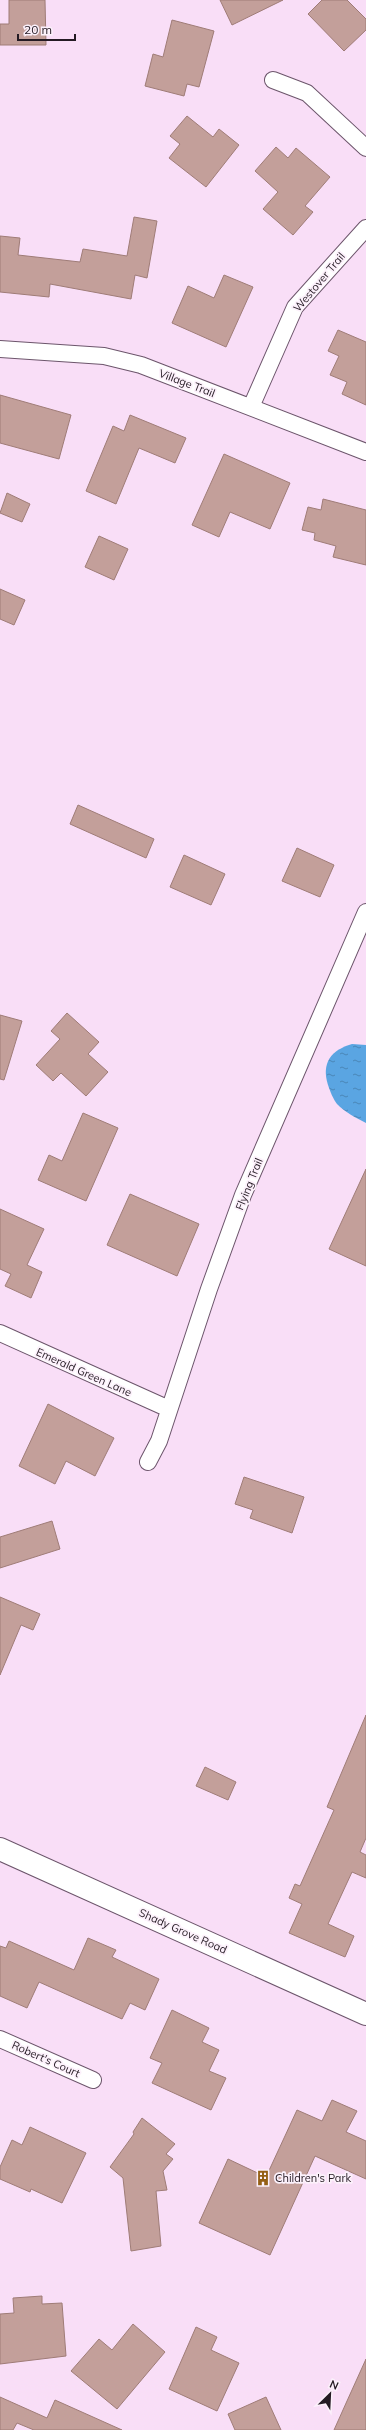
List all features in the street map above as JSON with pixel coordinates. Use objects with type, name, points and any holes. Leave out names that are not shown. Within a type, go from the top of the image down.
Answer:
[{"type":"street","points":[[273,80],[306,93],[366,148]]},
{"type":"street","name":"Westover Trail","points":[[251,407],[295,307],[366,228]]},
{"type":"street","name":"Village Trail","points":[[0,350],[104,356],[141,365],[366,452]]},
{"type":"street","name":"Flying Trail","points":[[148,1462],[159,1441],[243,1195],[366,912]]},
{"type":"street","name":"Emerald Green Lane","points":[[0,1333],[169,1409]]},
{"type":"street","name":"Shady Grove Road","points":[[0,1849],[366,2012]]},
{"type":"street","name":"Robert's Court","points":[[0,2039],[93,2080]]},
{"type":"water","points":[[352,1044],[366,1045],[366,1123],[347,1112],[337,1104],[334,1100],[326,1077],[327,1064],[333,1054],[338,1050]]},
{"type":"building","points":[[9,0],[45,0],[46,45],[0,45],[0,24],[9,24]]},
{"type":"building","points":[[220,0],[283,0],[232,25]]},
{"type":"building","points":[[322,0],[347,0],[366,19],[366,30],[344,51],[308,14]]},
{"type":"building","points":[[172,20],[214,31],[199,87],[187,84],[184,96],[145,86],[153,54],[163,57]]},
{"type":"building","points":[[187,116],[213,137],[219,129],[239,145],[206,187],[169,158],[180,144],[170,136]]},
{"type":"building","points":[[276,147],[288,158],[296,148],[330,177],[305,206],[313,212],[293,235],[263,209],[278,192],[255,171]]},
{"type":"building","points":[[134,217],[157,221],[147,278],[135,275],[131,299],[50,284],[49,297],[0,292],[0,236],[20,238],[18,255],[80,262],[83,249],[127,256]]},
{"type":"building","points":[[224,275],[253,287],[226,347],[172,323],[188,286],[214,298]]},
{"type":"building","points":[[338,330],[366,342],[366,405],[342,394],[347,382],[330,375],[339,356],[328,351]]},
{"type":"building","points":[[0,395],[71,415],[59,459],[0,443]]},
{"type":"building","points":[[130,415],[186,438],[175,463],[139,448],[116,504],[86,491],[113,426],[124,431]]},
{"type":"building","points":[[224,454],[290,483],[270,529],[230,512],[219,537],[192,525]]},
{"type":"building","points":[[7,493],[30,504],[22,522],[0,513]]},
{"type":"building","points":[[323,499],[366,510],[366,565],[333,557],[336,546],[314,540],[315,533],[302,530],[308,507],[321,510]]},
{"type":"building","points":[[99,536],[128,549],[114,580],[85,567]]},
{"type":"building","points":[[0,589],[25,600],[14,625],[0,619]]},
{"type":"building","points":[[78,805],[154,839],[146,858],[70,824]]},
{"type":"building","points":[[297,848],[334,865],[320,897],[282,881]]},
{"type":"building","points":[[184,855],[225,874],[211,905],[170,887]]},
{"type":"building","points":[[67,1013],[99,1042],[88,1054],[108,1072],[86,1096],[61,1073],[53,1081],[36,1065],[60,1039],[51,1031]]},
{"type":"building","points":[[0,1015],[22,1021],[4,1080],[0,1079]]},
{"type":"building","points":[[83,1113],[118,1128],[86,1201],[38,1180],[49,1155],[62,1161]]},
{"type":"building","points":[[366,1169],[366,1266],[329,1249]]},
{"type":"building","points":[[130,1194],[199,1224],[177,1276],[107,1245]]},
{"type":"building","points":[[0,1209],[44,1229],[27,1265],[42,1272],[31,1298],[5,1286],[11,1274],[0,1269]]},
{"type":"building","points":[[48,1404],[114,1438],[95,1476],[66,1461],[55,1484],[19,1466]]},
{"type":"building","points":[[244,1477],[304,1497],[292,1533],[250,1518],[253,1510],[235,1504]]},
{"type":"building","points":[[52,1521],[60,1549],[0,1568],[0,1537]]},
{"type":"building","points":[[0,1597],[40,1614],[33,1630],[21,1625],[0,1675]]},
{"type":"building","points":[[366,1715],[366,1838],[360,1852],[366,1855],[366,1878],[352,1872],[328,1924],[354,1936],[345,1957],[289,1933],[302,1904],[289,1898],[295,1884],[300,1886],[334,1810],[327,1807]]},
{"type":"building","points":[[205,1767],[236,1782],[228,1800],[196,1786]]},
{"type":"building","points":[[88,1938],[116,1950],[112,1957],[159,1979],[145,2010],[130,2003],[122,2019],[39,1982],[27,2008],[0,1996],[0,1946],[6,1948],[9,1941],[74,1970]]},
{"type":"building","points":[[172,2010],[209,2028],[202,2042],[219,2050],[209,2071],[226,2078],[211,2110],[152,2083],[162,2063],[150,2058]]},
{"type":"building","name":"Children's Park","points":[[332,2100],[357,2111],[346,2132],[366,2141],[366,2179],[315,2156],[270,2255],[199,2223],[228,2159],[266,2177],[297,2110],[322,2121]]},
{"type":"building","points":[[142,2118],[175,2144],[166,2154],[173,2159],[163,2171],[167,2190],[156,2191],[161,2246],[131,2251],[123,2178],[110,2167],[134,2134],[133,2132]]},
{"type":"building","points":[[30,2127],[86,2153],[62,2203],[31,2189],[30,2192],[0,2179],[0,2167],[12,2140],[22,2145]]},
{"type":"building","points":[[42,2296],[42,2304],[62,2303],[66,2356],[0,2364],[0,2314],[14,2313],[13,2298]]},
{"type":"building","points":[[133,2324],[165,2352],[117,2409],[71,2371],[99,2339],[112,2350]]},
{"type":"building","points":[[196,2327],[217,2337],[211,2350],[239,2363],[217,2411],[169,2389]]},
{"type":"building","points":[[366,2359],[366,2430],[334,2430],[347,2401]]},
{"type":"building","points":[[0,2397],[47,2418],[55,2400],[122,2430],[34,2430],[17,2423],[13,2430],[0,2430]]},
{"type":"building","points":[[266,2397],[281,2430],[235,2430],[228,2414]]},
{"type":"place","name":"Children's Park","points":[[263,2178]]}]
